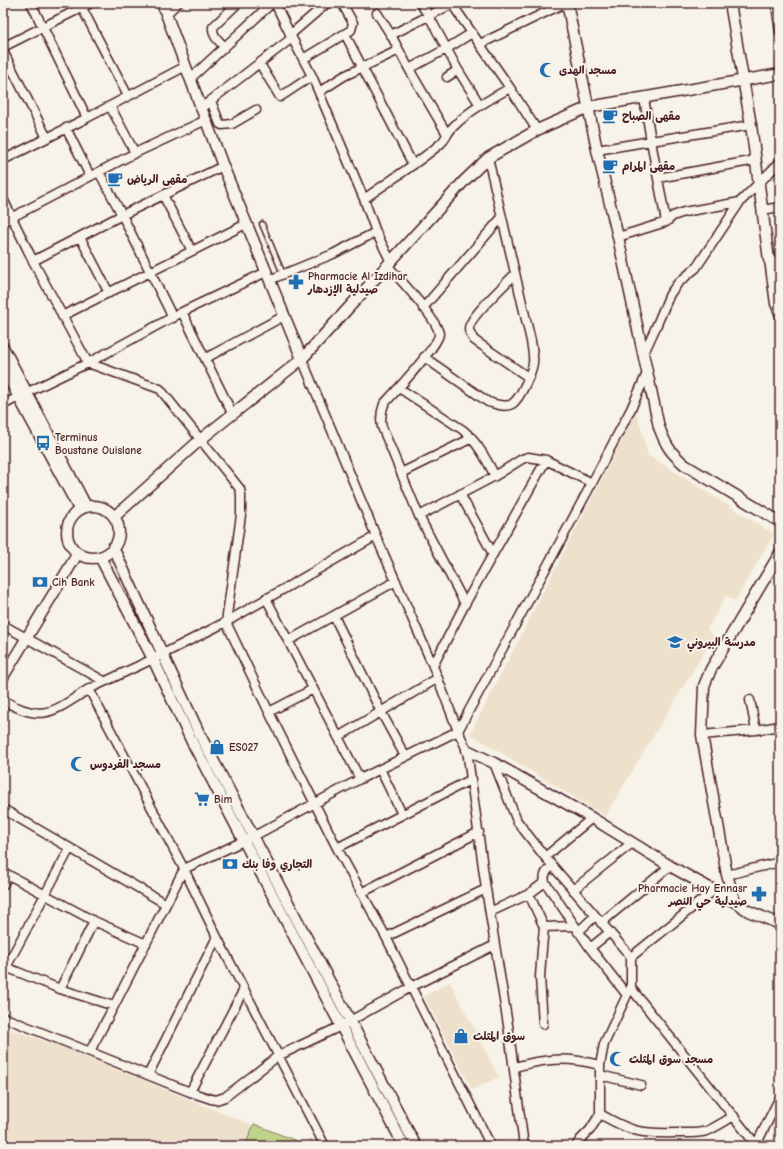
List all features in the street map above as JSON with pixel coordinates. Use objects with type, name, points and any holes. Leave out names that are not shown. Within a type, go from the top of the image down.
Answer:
[{"type":"street","points":[[31,3],[87,118]]},
{"type":"street","points":[[3,47],[91,3]]},
{"type":"street","points":[[162,3],[246,224],[467,750],[486,889],[514,1066],[524,1146]]},
{"type":"street","points":[[166,14],[178,3]]},
{"type":"street","points":[[225,47],[215,36],[212,30],[213,27],[238,3]]},
{"type":"street","points":[[191,78],[272,3]]},
{"type":"street","points":[[275,3],[312,76],[364,199],[389,263],[434,322],[439,333],[438,340],[384,404],[380,419],[419,516],[464,604]]},
{"type":"street","points":[[201,108],[260,64],[327,3]]},
{"type":"street","points":[[303,59],[351,30],[353,23],[342,3]]},
{"type":"street","points":[[420,3],[429,16],[458,70],[480,105]]},
{"type":"street","points":[[391,35],[452,3],[537,130]]},
{"type":"street","points":[[480,44],[566,3],[597,150],[618,237],[659,427],[665,443],[672,454],[685,464],[780,522]]},
{"type":"street","points":[[730,3],[751,125],[775,304],[780,315]]},
{"type":"street","points":[[776,4],[780,32]]},
{"type":"street","points":[[82,8],[128,96]]},
{"type":"street","points":[[377,13],[447,134]]},
{"type":"street","points":[[409,69],[472,33]]},
{"type":"street","points":[[345,34],[413,165]]},
{"type":"street","points":[[319,92],[344,76],[399,50]]},
{"type":"street","points":[[3,51],[47,138]]},
{"type":"street","points":[[260,64],[280,96],[312,76]]},
{"type":"street","points":[[3,160],[186,66]]},
{"type":"street","points":[[446,77],[458,70]]},
{"type":"street","points":[[114,517],[232,413],[302,359],[465,180],[488,158],[537,130],[589,107],[780,74]]},
{"type":"street","points":[[364,199],[441,144],[454,125],[480,105],[510,88]]},
{"type":"street","points":[[644,98],[666,222]]},
{"type":"street","points":[[211,101],[220,124],[222,125],[232,124],[256,110]]},
{"type":"street","points":[[110,106],[135,153]]},
{"type":"street","points":[[3,222],[135,153],[206,120]]},
{"type":"street","points":[[597,150],[751,125]]},
{"type":"street","points":[[66,128],[90,176]]},
{"type":"street","points":[[424,357],[488,402],[499,405],[512,404],[517,399],[533,364],[534,356],[488,158]]},
{"type":"street","points":[[658,178],[756,160]]},
{"type":"street","points":[[643,354],[670,294],[678,283],[696,268],[740,202],[780,162]]},
{"type":"street","points":[[33,261],[122,215],[223,166]]},
{"type":"street","points":[[99,172],[173,318]]},
{"type":"street","points":[[163,195],[192,251]]},
{"type":"street","points":[[3,199],[33,261],[88,363],[160,389],[235,483],[241,495],[241,515],[226,622],[337,848],[386,937],[491,1146]]},
{"type":"street","points":[[618,237],[666,222],[673,216],[684,212],[740,202]]},
{"type":"street","points":[[762,210],[780,207]]},
{"type":"street","points":[[423,308],[502,218]]},
{"type":"street","points":[[62,316],[246,224]]},
{"type":"street","points":[[3,405],[88,363],[182,312],[268,276],[283,274],[333,254],[376,232]]},
{"type":"street","points":[[80,237],[109,293]]},
{"type":"street","points":[[769,260],[780,267]]},
{"type":"street","points":[[514,275],[476,315],[470,323],[468,329],[474,340],[528,377]]},
{"type":"street","points":[[182,312],[232,413]]},
{"type":"street","points":[[206,358],[284,316]]},
{"type":"street","points":[[3,347],[22,395],[83,508]]},
{"type":"street","points":[[3,368],[22,395]]},
{"type":"street","points":[[90,1051],[184,869],[254,836],[360,779],[458,730],[592,483],[631,409],[647,373]]},
{"type":"street","points":[[399,388],[463,430],[472,438],[496,476]]},
{"type":"street","points":[[401,473],[472,438]]},
{"type":"street","points":[[419,516],[496,476],[522,459],[535,457],[546,460],[592,483]]},
{"type":"street","points":[[433,666],[464,604],[546,460]]},
{"type":"street","points":[[460,494],[493,554]]},
{"type":"street","points":[[94,505],[102,507],[109,511],[114,517],[118,524],[119,532],[117,540],[108,553],[93,558],[85,556],[78,553],[70,543],[67,531],[68,522],[73,515],[83,508],[94,505]]},
{"type":"street","points":[[3,700],[17,709],[30,713],[45,713],[53,711],[104,681],[226,622],[376,536]]},
{"type":"street","points":[[113,547],[191,740],[404,1146]]},
{"type":"street","points":[[735,902],[727,875],[702,734],[704,686],[711,669],[780,552]]},
{"type":"street","points":[[3,677],[78,553]]},
{"type":"street","points":[[100,556],[158,656],[416,1146]]},
{"type":"street","points":[[288,641],[396,581]]},
{"type":"street","points":[[266,598],[360,779]]},
{"type":"street","points":[[334,616],[381,712],[405,756]]},
{"type":"street","points":[[3,625],[104,681]]},
{"type":"street","points":[[338,737],[438,678]]},
{"type":"street","points":[[89,689],[184,869],[217,937],[325,1146]]},
{"type":"street","points":[[269,712],[313,689]]},
{"type":"street","points":[[750,700],[756,730]]},
{"type":"street","points":[[702,734],[756,730],[780,726]]},
{"type":"street","points":[[467,750],[494,763],[592,818],[670,866],[735,902],[748,911],[780,924]]},
{"type":"street","points":[[494,763],[517,821],[552,866],[631,957],[629,992],[604,1044],[600,1065],[600,1114],[590,1130],[576,1146]]},
{"type":"street","points":[[380,769],[402,814]]},
{"type":"street","points":[[337,848],[472,779]]},
{"type":"street","points":[[3,809],[166,904]]},
{"type":"street","points":[[545,857],[592,818]]},
{"type":"street","points":[[361,893],[479,832]]},
{"type":"street","points":[[573,890],[632,842]]},
{"type":"street","points":[[70,848],[4,969],[114,1006]]},
{"type":"street","points":[[727,875],[780,862]]},
{"type":"street","points":[[552,866],[545,873],[545,882],[576,929],[590,948],[734,1116],[757,1146],[778,1101]]},
{"type":"street","points":[[544,927],[576,929],[598,920],[670,866]]},
{"type":"street","points":[[3,885],[6,874],[94,920],[146,944]]},
{"type":"street","points":[[490,912],[529,894],[545,882]]},
{"type":"street","points":[[386,937],[486,889]]},
{"type":"street","points":[[631,957],[713,891]]},
{"type":"street","points":[[529,894],[544,927],[540,977],[543,1024]]},
{"type":"street","points":[[60,989],[94,920]]},
{"type":"street","points":[[590,948],[610,932]]},
{"type":"street","points":[[148,1075],[217,937]]},
{"type":"street","points":[[3,1017],[190,1092],[216,1100],[225,1098],[278,1056],[341,1026],[411,987],[495,945]]},
{"type":"street","points":[[190,1092],[244,989]]},
{"type":"street","points":[[514,1066],[563,1059],[578,1060],[600,1065]]},
{"type":"street","points":[[600,1075],[641,1085]]},
{"type":"street","points":[[600,1114],[625,1128],[636,1132],[660,1134],[707,1130],[734,1116]]},
{"type":"lane","points":[[262,224],[283,274]]},
{"type":"shaded area","points":[[636,412],[648,455],[774,534],[735,601],[726,596],[707,630],[714,636],[605,816],[470,734]]},
{"type":"shaded area","name":"سوق المثلث","points":[[450,982],[499,1077],[472,1090],[424,996]]},
{"type":"shaded area","points":[[3,1027],[60,1046],[254,1126],[245,1146],[3,1146]]},
{"type":"green space","points":[[254,1124],[299,1142],[297,1146],[245,1146]]},
{"type":"place","name":"مسجد الهدى","points":[[547,70]]},
{"type":"place","name":"مقهى الصباح","points":[[610,116]]},
{"type":"place","name":"مقهى المرام","points":[[610,166]]},
{"type":"place","name":"مقهى الرياض","points":[[115,179]]},
{"type":"place","name":"Pharmacie Al Izdihar صيدلية الإزدهار","points":[[296,282]]},
{"type":"place","name":"Terminus Boustane Ouislane","points":[[43,443]]},
{"type":"place","name":"Cih Bank","points":[[40,582]]},
{"type":"place","name":"مدرسة البيروني","points":[[675,642]]},
{"type":"place","name":"ES027","points":[[217,747]]},
{"type":"place","name":"مسجد الفردوس","points":[[78,764]]},
{"type":"place","name":"Bim","points":[[202,799]]},
{"type":"place","name":"التجاري وفا بنك","points":[[230,864]]},
{"type":"place","name":"Pharmacie Hay Ennasr صيدلية حي النصر","points":[[759,894]]},
{"type":"place","name":"سوق المثلث","points":[[461,1036]]},
{"type":"place","name":"مسجد سوق المثلث","points":[[617,1059]]}]
